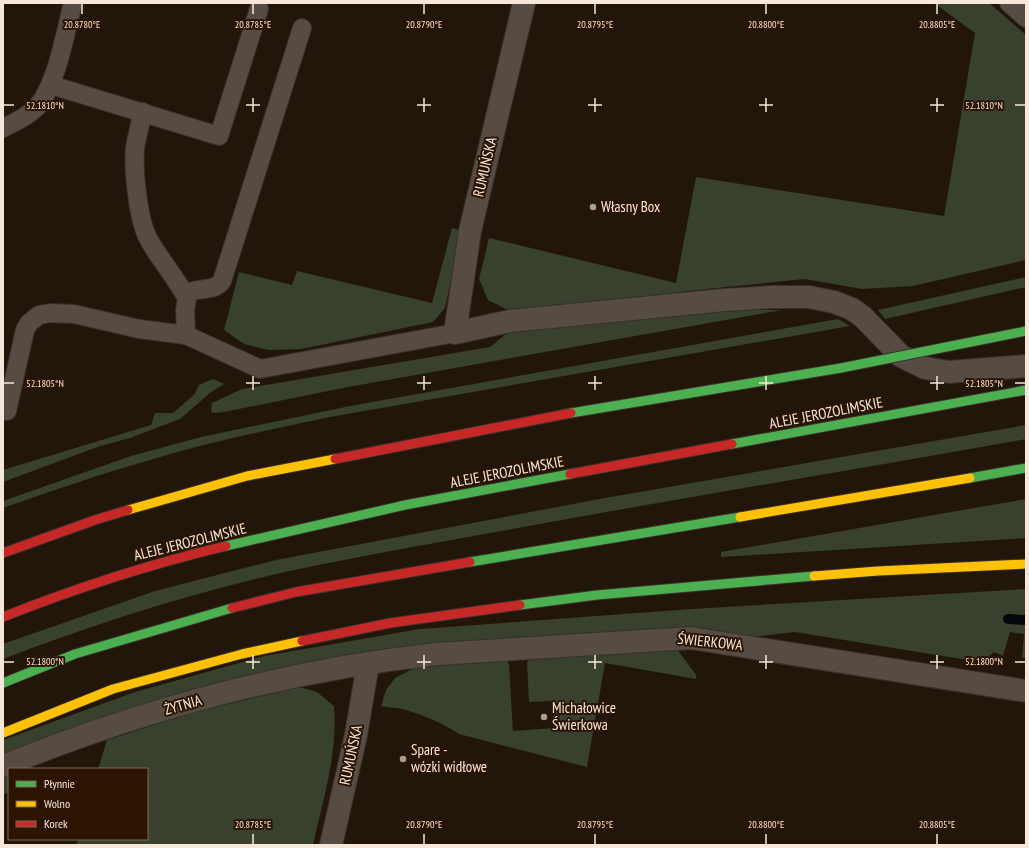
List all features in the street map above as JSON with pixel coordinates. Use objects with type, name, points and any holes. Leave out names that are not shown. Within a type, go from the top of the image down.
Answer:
[{"type":"main road","points":[[3,553],[95,520],[248,476],[606,406],[841,368],[1026,331]]},
{"type":"main road","name":"ALEJE JEROZOLIMSKIE","points":[[3,617],[62,594],[171,559],[406,505],[1026,390]]},
{"type":"main road","points":[[3,683],[76,654],[218,612],[296,592],[1026,468]]},
{"type":"main road","points":[[3,733],[113,689],[242,654],[390,623],[597,595],[878,571],[1026,564]]},
{"type":"street","name":"RUMUŃSKA","points":[[455,333],[470,231],[524,3]]},
{"type":"street","points":[[455,333],[510,321],[724,300],[772,297],[809,297],[834,302],[852,309],[863,317],[901,356],[925,368],[949,372],[1026,366]]},
{"type":"street","name":"ŚWIERKOWA","points":[[368,664],[437,654],[691,638],[1026,691]]},
{"type":"street","name":"RUMUŃSKA","points":[[331,845],[356,736],[368,664]]},
{"type":"street","name":"ŻYTNIA","points":[[3,766],[36,753],[173,707],[291,677],[368,664]]},
{"type":"lane","points":[[3,128],[18,121],[36,107],[51,85],[73,3]]},
{"type":"lane","points":[[1009,3],[1026,18]]},
{"type":"lane","points":[[51,85],[219,136],[260,10]]},
{"type":"lane","points":[[186,297],[188,293],[194,289],[215,287],[222,281],[302,28]]},
{"type":"lane","points":[[143,112],[135,149],[138,200],[143,225],[150,241],[176,279],[186,297],[186,336]]},
{"type":"lane","points":[[7,411],[25,330],[29,323],[38,316],[51,313],[74,314],[139,329],[186,336],[260,369],[455,333]]},
{"type":"green space","points":[[934,3],[989,3],[1026,35],[1026,260],[913,286],[862,289],[805,279],[512,312],[488,300],[479,279],[489,238],[676,283],[696,177],[944,216],[975,33]]},
{"type":"green space","points":[[452,228],[461,231],[445,308],[433,322],[301,349],[269,350],[244,344],[224,330],[239,272],[292,285],[297,271],[432,303]]},
{"type":"green space","points":[[1026,277],[1026,287],[885,319],[878,310]]},
{"type":"green space","points":[[782,310],[348,387],[224,412],[211,412],[212,403],[242,389],[490,347],[511,330],[699,312]]},
{"type":"green space","points":[[838,319],[850,326],[330,417],[239,437],[131,465],[3,508],[3,501],[131,456],[201,437],[350,406]]},
{"type":"green space","points":[[213,379],[224,384],[211,392],[180,419],[130,438],[100,446],[3,482],[3,470],[151,425],[155,413],[173,413],[194,395],[199,385]]},
{"type":"green space","points":[[1026,425],[1026,439],[414,547],[259,578],[130,614],[3,659],[3,644],[155,591],[276,560],[605,498]]},
{"type":"green space","points":[[1026,499],[1026,538],[721,557],[721,552]]},
{"type":"green space","points":[[1026,589],[1026,658],[1022,658],[1024,634],[1010,632],[1003,656],[994,652],[987,658],[974,661],[795,632],[752,637],[488,641],[3,757],[3,740],[135,692],[264,656],[420,629],[692,609]]},
{"type":"green space","points":[[677,649],[696,675],[696,679],[605,663],[587,767],[459,734],[432,719],[417,713],[399,708],[381,706],[386,690],[395,678],[418,666],[507,661],[509,664],[513,731],[554,728],[553,701],[529,702],[527,663],[530,658]]},
{"type":"green space","points":[[299,687],[317,692],[334,706],[335,724],[332,759],[313,845],[76,845],[78,840],[148,840],[148,768],[98,768],[107,740],[191,713]]},
{"type":"green space","points":[[8,775],[8,792],[3,795],[3,777]]},
{"type":"waterway","points":[[1008,619],[1026,620]]},
{"type":"traffic: fast","points":[[841,368],[1026,331]]},
{"type":"traffic: fast","points":[[571,413],[841,368]]},
{"type":"traffic: fast","points":[[732,444],[1026,390]]},
{"type":"traffic: fast","points":[[970,478],[1026,468]]},
{"type":"traffic: fast","points":[[226,546],[405,505],[570,474]]},
{"type":"traffic: fast","points":[[470,562],[740,517]]},
{"type":"traffic: fast","points":[[520,605],[597,595],[814,576]]},
{"type":"traffic: fast","points":[[3,683],[75,654],[232,608]]},
{"type":"traffic: slow","points":[[128,510],[247,476],[335,459]]},
{"type":"traffic: slow","points":[[740,517],[970,478]]},
{"type":"traffic: slow","points":[[814,576],[878,571],[1026,564]]},
{"type":"traffic: slow","points":[[3,733],[113,689],[242,654],[302,641]]},
{"type":"traffic: jam","points":[[335,459],[571,413]]},
{"type":"traffic: jam","points":[[570,474],[732,444]]},
{"type":"traffic: jam","points":[[3,553],[95,520],[128,510]]},
{"type":"traffic: jam","points":[[3,617],[113,577],[226,546]]},
{"type":"traffic: jam","points":[[232,608],[296,592],[470,562]]},
{"type":"traffic: jam","points":[[302,641],[390,623],[520,605]]},
{"type":"place","name":"Własny Box","points":[[593,207]]},
{"type":"place","name":"Michałowice Świerkowa","points":[[544,717]]},
{"type":"place","name":"Spare - wózki widłowe","points":[[403,759]]}]
